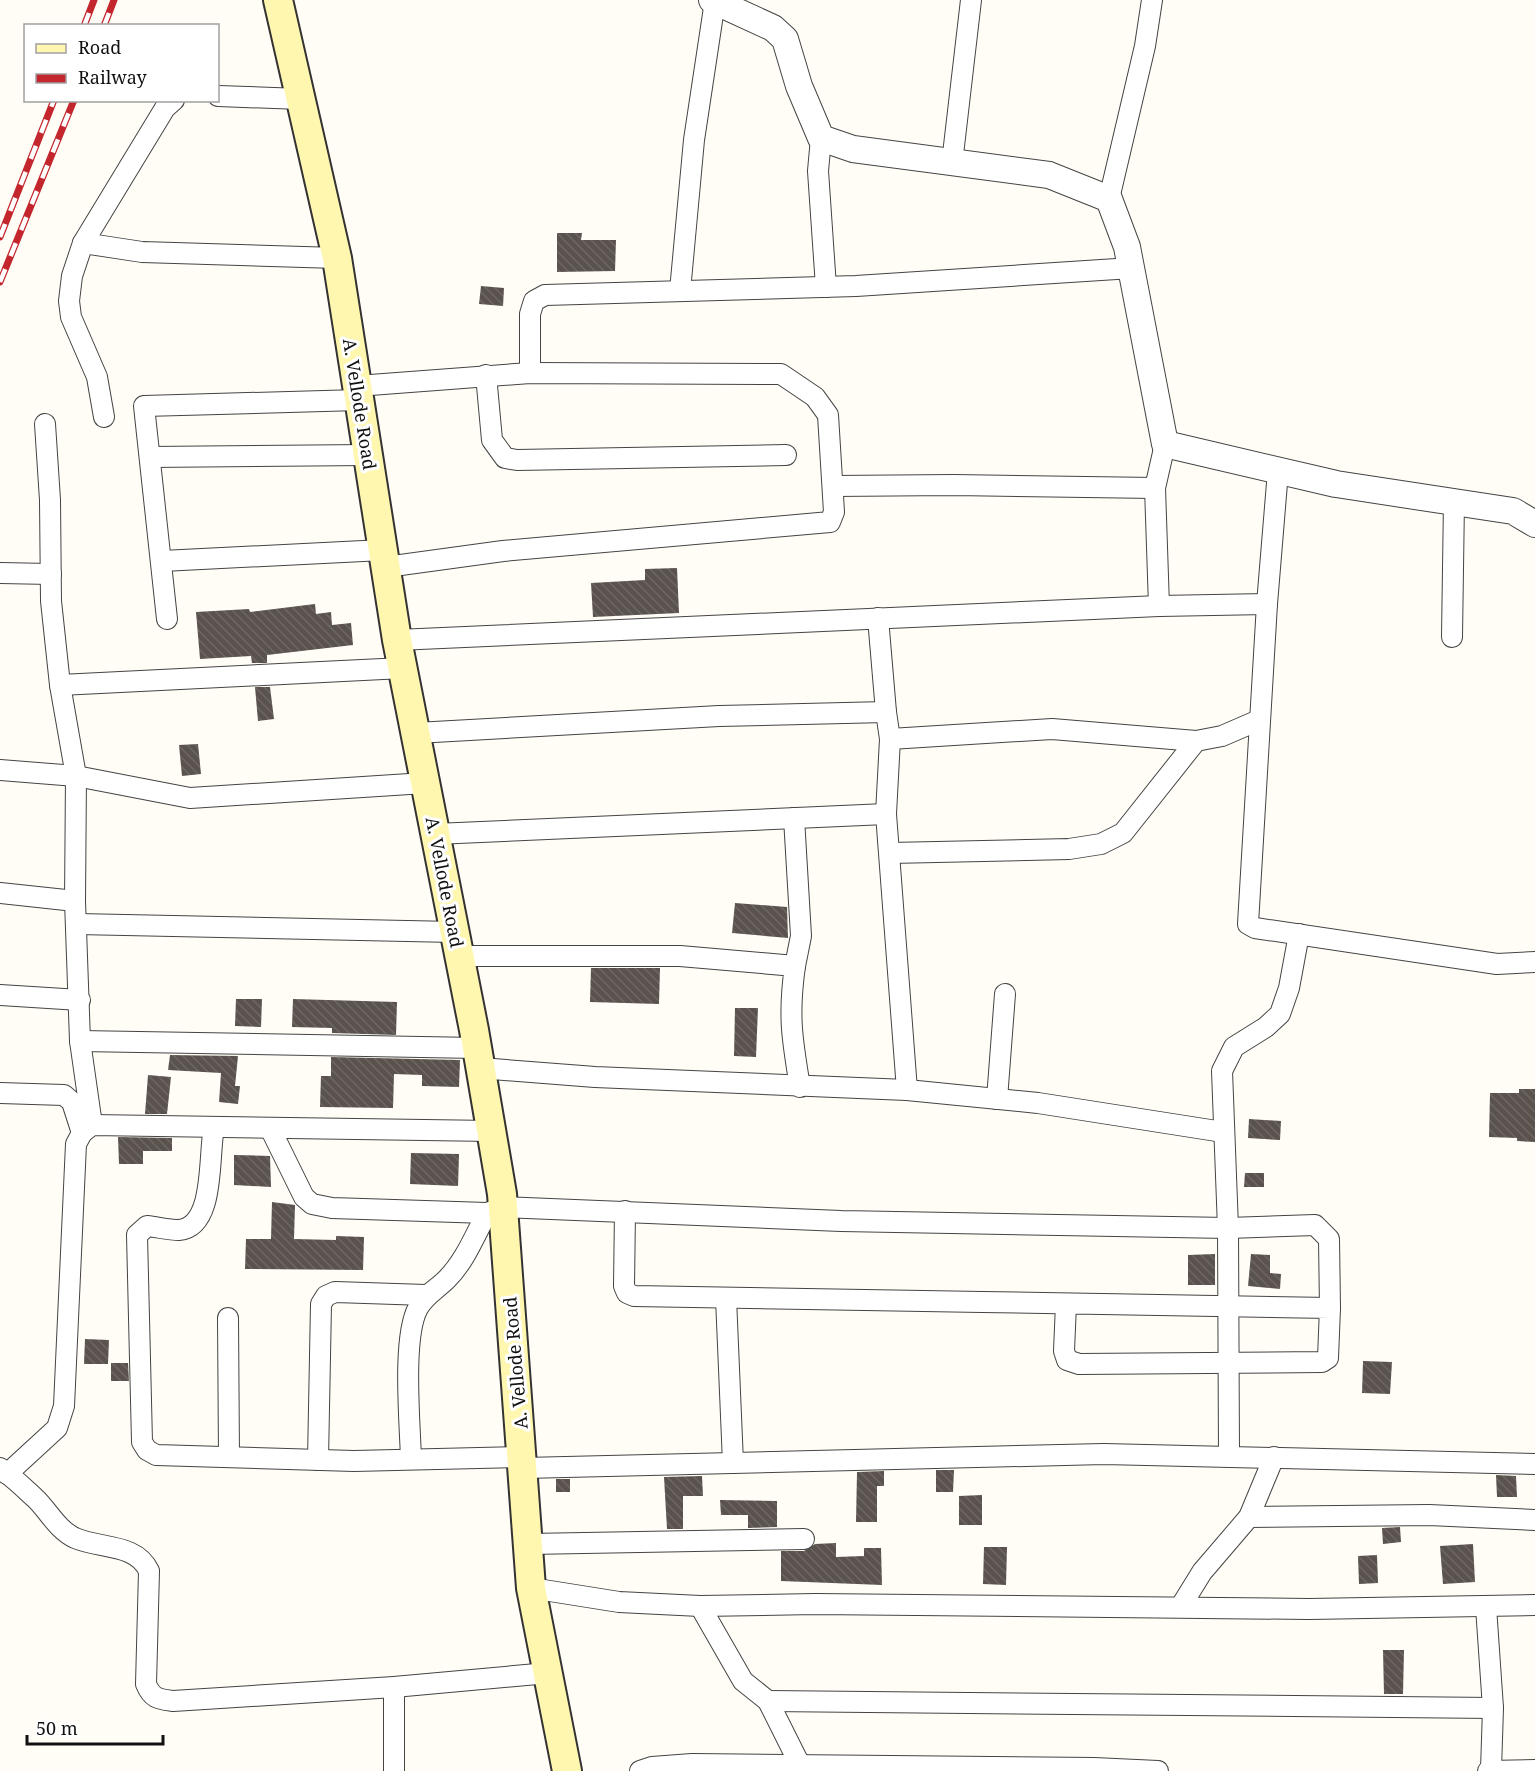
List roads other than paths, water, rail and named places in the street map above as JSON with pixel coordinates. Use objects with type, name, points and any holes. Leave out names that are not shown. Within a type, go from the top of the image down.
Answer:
[{"type":"main road","name":"A. Vellode Road","points":[[278,0],[337,258],[398,640],[492,1131],[495,1210],[524,1462],[531,1588],[567,1771]]},
{"type":"street","points":[[952,163],[971,0]]},
{"type":"street","points":[[1152,0],[1144,46],[1109,199],[1127,247],[1132,268],[1165,444],[1155,488],[1159,606]]},
{"type":"street","points":[[680,291],[694,140],[714,1],[773,28],[785,39],[799,86],[821,138],[818,171],[826,287]]},
{"type":"street","points":[[219,96],[300,99]]},
{"type":"street","points":[[104,417],[97,377],[71,317],[69,301],[72,276],[83,243],[165,108],[172,102]]},
{"type":"street","points":[[821,138],[853,149],[1049,175],[1109,199]]},
{"type":"street","points":[[83,243],[142,252],[337,258]]},
{"type":"street","points":[[530,373],[530,314],[534,301],[544,295],[826,287],[1132,268]]},
{"type":"street","points":[[162,561],[385,559],[830,522],[834,512],[828,416],[815,397],[781,374],[530,373],[486,375],[358,393],[144,406],[167,619]]},
{"type":"street","points":[[486,375],[492,440],[506,458],[517,460],[786,455]]},
{"type":"street","points":[[45,424],[51,574],[60,685],[76,776],[75,901],[80,1041],[87,1129],[76,1144],[70,1234],[64,1406],[57,1428],[4,1471],[36,1499],[67,1534],[77,1539],[131,1552],[144,1560],[149,1571],[146,1684],[155,1699],[173,1701],[394,1687],[548,1673]]},
{"type":"street","points":[[1165,444],[1336,484],[1513,511],[1535,524]]},
{"type":"street","points":[[150,457],[368,454]]},
{"type":"street","points":[[1278,471],[1259,720],[1248,924],[1255,928],[1497,964],[1535,962]]},
{"type":"street","points":[[833,486],[954,484],[1155,488]]},
{"type":"street","points":[[1452,637],[1454,501]]},
{"type":"street","points":[[0,573],[51,574]]},
{"type":"street","points":[[398,640],[1159,606],[1267,604]]},
{"type":"street","points":[[878,618],[890,739],[886,814],[907,1090]]},
{"type":"street","points":[[60,685],[403,668]]},
{"type":"street","points":[[416,733],[719,716],[886,712]]},
{"type":"street","points":[[890,739],[1052,729],[1196,741],[1222,736],[1259,720]]},
{"type":"street","points":[[890,853],[1069,849],[1101,844],[1123,833],[1196,741]]},
{"type":"street","points":[[0,770],[76,776],[190,798],[426,783]]},
{"type":"street","points":[[435,834],[886,814]]},
{"type":"street","points":[[794,818],[801,936],[790,1005],[790,1030],[801,1086]]},
{"type":"street","points":[[0,893],[75,901]]},
{"type":"street","points":[[77,924],[680,956],[795,966]]},
{"type":"street","points":[[1229,1456],[1228,1228],[1221,1084],[1225,1061],[1234,1047],[1266,1027],[1280,1014],[1289,988],[1299,934]]},
{"type":"street","points":[[997,1099],[1005,994]]},
{"type":"street","points":[[0,995],[80,1000]]},
{"type":"street","points":[[80,1041],[479,1058],[595,1077],[907,1090],[997,1099],[1223,1132]]},
{"type":"street","points":[[0,1093],[64,1095],[72,1102],[87,1129]]},
{"type":"street","points":[[214,1128],[210,1147],[209,1184],[203,1211],[198,1220],[179,1230],[147,1226],[137,1235],[142,1442],[147,1450],[156,1455],[318,1460],[733,1463],[1104,1454],[1535,1464]]},
{"type":"street","points":[[87,1129],[270,1128],[492,1131]]},
{"type":"street","points":[[270,1128],[304,1197],[312,1204],[332,1208],[625,1211],[841,1221],[1228,1228],[1315,1226],[1322,1230],[1329,1239],[1328,1358],[1322,1362],[1079,1364],[1067,1360],[1064,1351],[1066,1304]]},
{"type":"street","points":[[411,1460],[410,1338],[416,1311],[426,1295],[446,1280],[461,1262],[495,1210]]},
{"type":"street","points":[[625,1211],[624,1287],[627,1293],[726,1298],[1330,1308]]},
{"type":"street","points":[[318,1460],[321,1304],[326,1296],[335,1292],[426,1295]]},
{"type":"street","points":[[726,1298],[733,1463]]},
{"type":"street","points":[[228,1318],[229,1457]]},
{"type":"street","points":[[1181,1606],[1202,1572],[1249,1517],[1274,1457]]},
{"type":"street","points":[[1249,1517],[1429,1515],[1535,1520]]},
{"type":"street","points":[[528,1544],[804,1539]]},
{"type":"street","points":[[531,1588],[619,1602],[700,1606],[1181,1606],[1309,1609],[1535,1605]]},
{"type":"street","points":[[700,1606],[743,1681],[768,1701],[802,1768]]},
{"type":"street","points":[[1486,1607],[1493,1708],[1490,1771],[1535,1770]]},
{"type":"street","points":[[394,1687],[394,1771]]},
{"type":"street","points":[[768,1701],[1493,1708]]},
{"type":"street","points":[[640,1771],[652,1767],[692,1764],[802,1768],[1094,1768],[1158,1771]]},
{"type":"railway","points":[[85,24],[94,0]]},
{"type":"railway","points":[[105,24],[114,0]]},
{"type":"railway","points":[[0,237],[53,102]]},
{"type":"railway","points":[[0,282],[73,102]]}]
